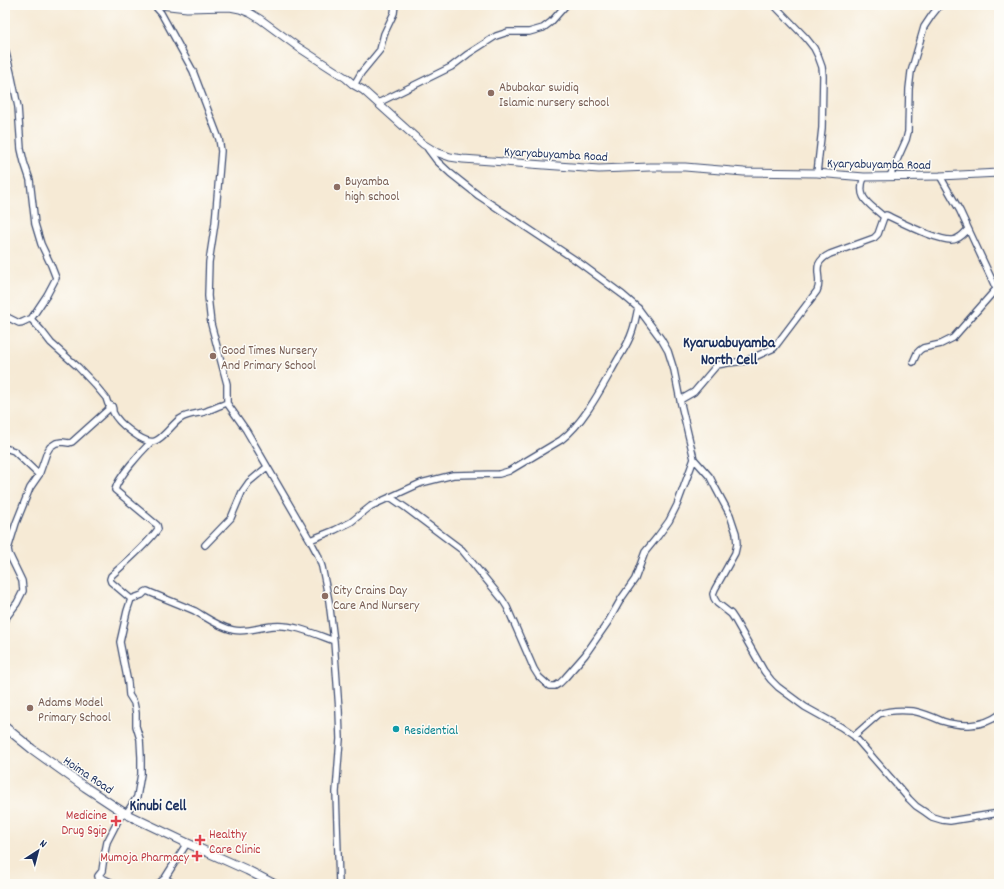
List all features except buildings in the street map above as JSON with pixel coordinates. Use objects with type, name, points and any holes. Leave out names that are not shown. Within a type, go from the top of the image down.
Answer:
[{"type":"main road","name":"Hoima Road","points":[[5,727],[85,787],[125,813],[274,884]]},
{"type":"street","points":[[154,5],[161,13],[193,71],[219,139],[221,151],[215,223],[209,262],[208,296],[211,324],[227,384],[227,403],[246,430],[310,540],[318,555],[322,567],[329,601],[334,641],[339,710],[340,739],[336,792],[339,884]]},
{"type":"street","name":"Kyaryabuyamba Road","points":[[160,5],[187,8],[240,8],[260,19],[298,47],[363,90],[423,144],[436,152],[450,157],[471,160],[599,169],[685,167],[744,172],[817,173],[864,176],[940,176],[999,173]]},
{"type":"street","points":[[245,11],[252,5]]},
{"type":"street","points":[[354,85],[361,72],[380,50],[384,34],[394,13],[395,5]]},
{"type":"street","points":[[378,103],[451,67],[496,36],[508,32],[533,31],[544,28],[566,5]]},
{"type":"street","points":[[774,5],[814,48],[822,67],[822,128],[817,173]]},
{"type":"street","points":[[890,176],[908,132],[910,79],[924,27],[940,5]]},
{"type":"street","points":[[5,49],[18,108],[21,149],[30,180],[35,224],[41,244],[56,278],[31,318],[19,323],[5,316]]},
{"type":"street","points":[[423,144],[437,161],[479,196],[577,261],[622,294],[638,308],[662,339],[668,351],[674,370],[694,459],[710,477],[730,514],[736,533],[737,544],[735,554],[715,589],[713,594],[714,598],[717,603],[731,614],[764,671],[771,680],[805,707],[854,736],[909,800],[932,816],[950,821],[999,813]]},
{"type":"street","points":[[864,176],[861,184],[862,194],[864,198],[884,217]]},
{"type":"street","points":[[913,362],[920,350],[923,348],[941,344],[953,338],[998,292],[960,211],[940,176]]},
{"type":"street","points":[[884,217],[886,215],[916,229],[946,240],[956,240],[968,229]]},
{"type":"street","points":[[680,400],[694,392],[718,365],[728,362],[746,361],[774,348],[818,289],[818,269],[821,261],[830,254],[874,238],[878,234],[884,217]]},
{"type":"street","points":[[310,540],[351,522],[371,506],[421,483],[453,475],[499,474],[509,471],[568,434],[587,411],[611,372],[632,334],[638,308]]},
{"type":"street","points":[[31,318],[51,343],[78,367],[95,385],[106,398],[108,404],[112,406],[113,412],[119,421],[133,433],[144,440],[151,442]]},
{"type":"street","points":[[131,599],[111,582],[111,576],[142,548],[158,529],[157,525],[115,490],[116,486],[138,455],[151,442],[156,441],[178,420],[227,403]]},
{"type":"street","points":[[5,619],[20,599],[23,591],[22,581],[8,549],[16,523],[30,488],[39,475],[47,452],[50,447],[56,443],[72,442],[112,406]]},
{"type":"street","points":[[5,448],[14,451],[39,475]]},
{"type":"street","points":[[390,497],[456,546],[466,556],[507,607],[539,678],[549,686],[555,686],[564,679],[585,655],[635,579],[645,552],[669,521],[677,505],[694,459]]},
{"type":"street","points":[[205,545],[231,518],[242,492],[249,482],[267,467]]},
{"type":"street","points":[[131,599],[142,595],[147,591],[233,630],[240,631],[272,626],[287,626],[334,641]]},
{"type":"street","points":[[98,876],[102,871],[107,842],[137,797],[141,774],[140,739],[136,726],[136,713],[134,703],[129,695],[120,642],[131,599]]},
{"type":"street","points":[[854,736],[879,714],[884,712],[913,711],[953,724],[969,726],[989,721],[999,715]]},
{"type":"street","points":[[158,884],[165,878],[187,843]]},
{"type":"street","points":[[98,876],[100,884]]},
{"type":"street","points":[[98,876],[115,884]]},
{"type":"street","points":[[165,878],[174,884]]},
{"type":"place","name":"Abubakar swidiq Islamic nursery school","points":[[491,93]]},
{"type":"place","name":"Buyamba high school","points":[[337,187]]},
{"type":"place","name":"Good Times Nursery And Primary School","points":[[213,356]]},
{"type":"place","name":"City Crains Day Care And Nursery","points":[[325,596]]},
{"type":"place","name":"Adams Model Primary School","points":[[30,708]]},
{"type":"place","name":"Residential","points":[[396,729]]},
{"type":"place","name":"Medicine Drug Sgip","points":[[116,821]]},
{"type":"place","name":"Healthy Care Clinic","points":[[200,840]]},
{"type":"place","name":"Mumoja Pharmacy","points":[[197,856]]},
{"type":"district","name":"Kyarwabuyamba North Cell","points":[[729,350]]},
{"type":"district","name":"Kinubi Cell","points":[[158,805]]}]
